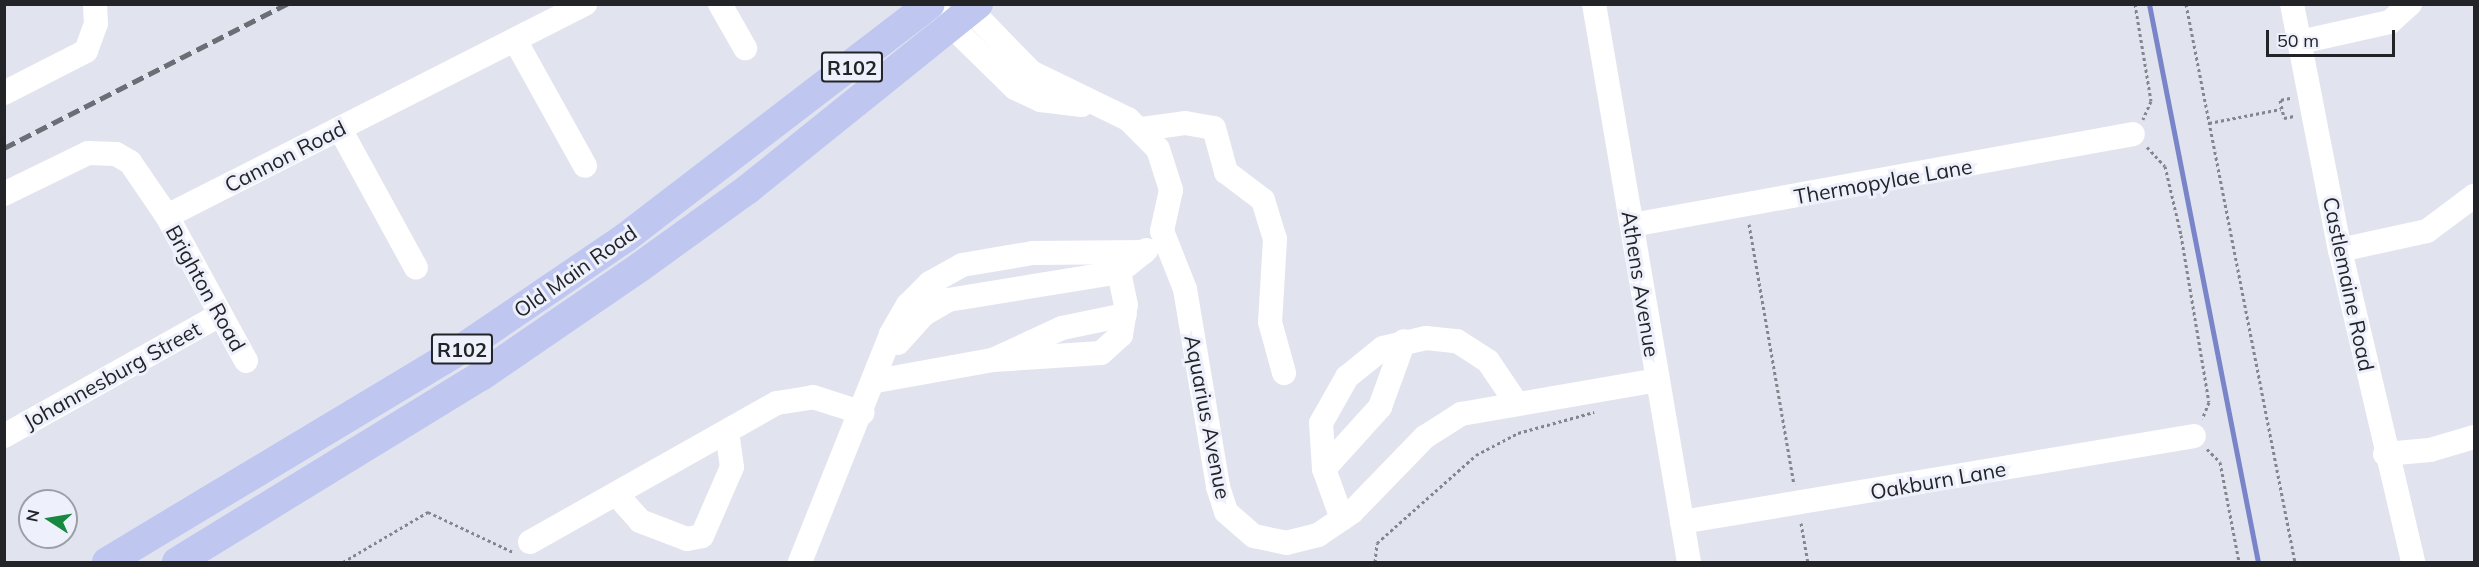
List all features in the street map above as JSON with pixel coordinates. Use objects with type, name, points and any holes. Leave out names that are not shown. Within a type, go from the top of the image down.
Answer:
[{"type":"main road","name":"Old Main Road","points":[[108,562],[463,348],[634,231],[929,5]]},
{"type":"main road","name":"Old Main Road","points":[[177,562],[471,382],[640,267],[966,12]]},
{"type":"street","points":[[4,93],[86,51],[95,31],[95,4]]},
{"type":"street","name":"Cannon Road","points":[[167,216],[585,4]]},
{"type":"street","points":[[720,4],[745,48]]},
{"type":"street","name":"Athens Avenue","points":[[1594,4],[1689,562]]},
{"type":"street","name":"Castlemaine Road","points":[[2292,4],[2340,250],[2385,454],[2413,562]]},
{"type":"street","points":[[2300,42],[2390,22],[2410,4]]},
{"type":"street","points":[[880,373],[913,324],[942,302],[1119,272],[1144,252],[1162,231],[1169,208],[1168,169],[1142,129],[1112,110],[1090,105],[1031,72],[966,12],[929,5]]},
{"type":"street","points":[[515,40],[585,166]]},
{"type":"street","points":[[1142,129],[1185,123],[1214,128],[1226,172],[1263,200],[1275,239],[1270,322],[1284,373]]},
{"type":"street","points":[[340,129],[416,268]]},
{"type":"street","name":"Thermopylae Lane","points":[[1632,225],[2133,134]]},
{"type":"street","points":[[4,194],[76,158],[102,152],[130,162],[167,216]]},
{"type":"street","points":[[2340,250],[2427,231],[2475,196]]},
{"type":"street","name":"Brighton Road","points":[[167,216],[246,361]]},
{"type":"street","name":"Aquarius Avenue","points":[[1162,231],[1185,289],[1226,512],[1254,536],[1286,543],[1302,542],[1342,519],[1446,422],[1515,401],[1657,380]]},
{"type":"street","points":[[800,562],[908,305],[952,269],[1058,250],[1095,255],[1144,252]]},
{"type":"street","points":[[880,373],[993,360],[1101,353],[1121,335],[1125,315],[1119,272]]},
{"type":"street","name":"Johannesburg Street","points":[[4,436],[220,315]]},
{"type":"street","points":[[993,360],[1062,328],[1125,315]]},
{"type":"street","points":[[1342,519],[1324,469],[1318,439],[1330,398],[1368,359],[1404,341],[1457,341],[1473,348],[1515,401]]},
{"type":"street","points":[[1324,469],[1380,406],[1404,341]]},
{"type":"street","points":[[530,542],[727,434],[777,403],[802,397],[863,413]]},
{"type":"street","points":[[616,494],[622,507],[640,521],[687,538],[702,536],[732,467],[727,434]]},
{"type":"street","name":"Oakburn Lane","points":[[1682,522],[2194,436]]},
{"type":"street","points":[[2385,454],[2430,450],[2475,436]]},
{"type":"path","points":[[2135,4],[2152,105],[2133,134],[2165,166],[2181,235],[2209,402],[2194,436],[2220,462],[2239,562]]},
{"type":"path","points":[[2187,4],[2295,562]]},
{"type":"path","points":[[2209,123],[2282,108]]},
{"type":"path","points":[[1746,205],[1808,562]]},
{"type":"path","points":[[1376,562],[1377,543],[1476,455],[1518,433],[1590,417],[1606,402],[1604,388]]},
{"type":"path","points":[[343,562],[428,512],[511,552],[530,542]]},
{"type":"waterway","points":[[2149,4],[2258,562]]},
{"type":"railway","points":[[4,148],[287,4]]}]
